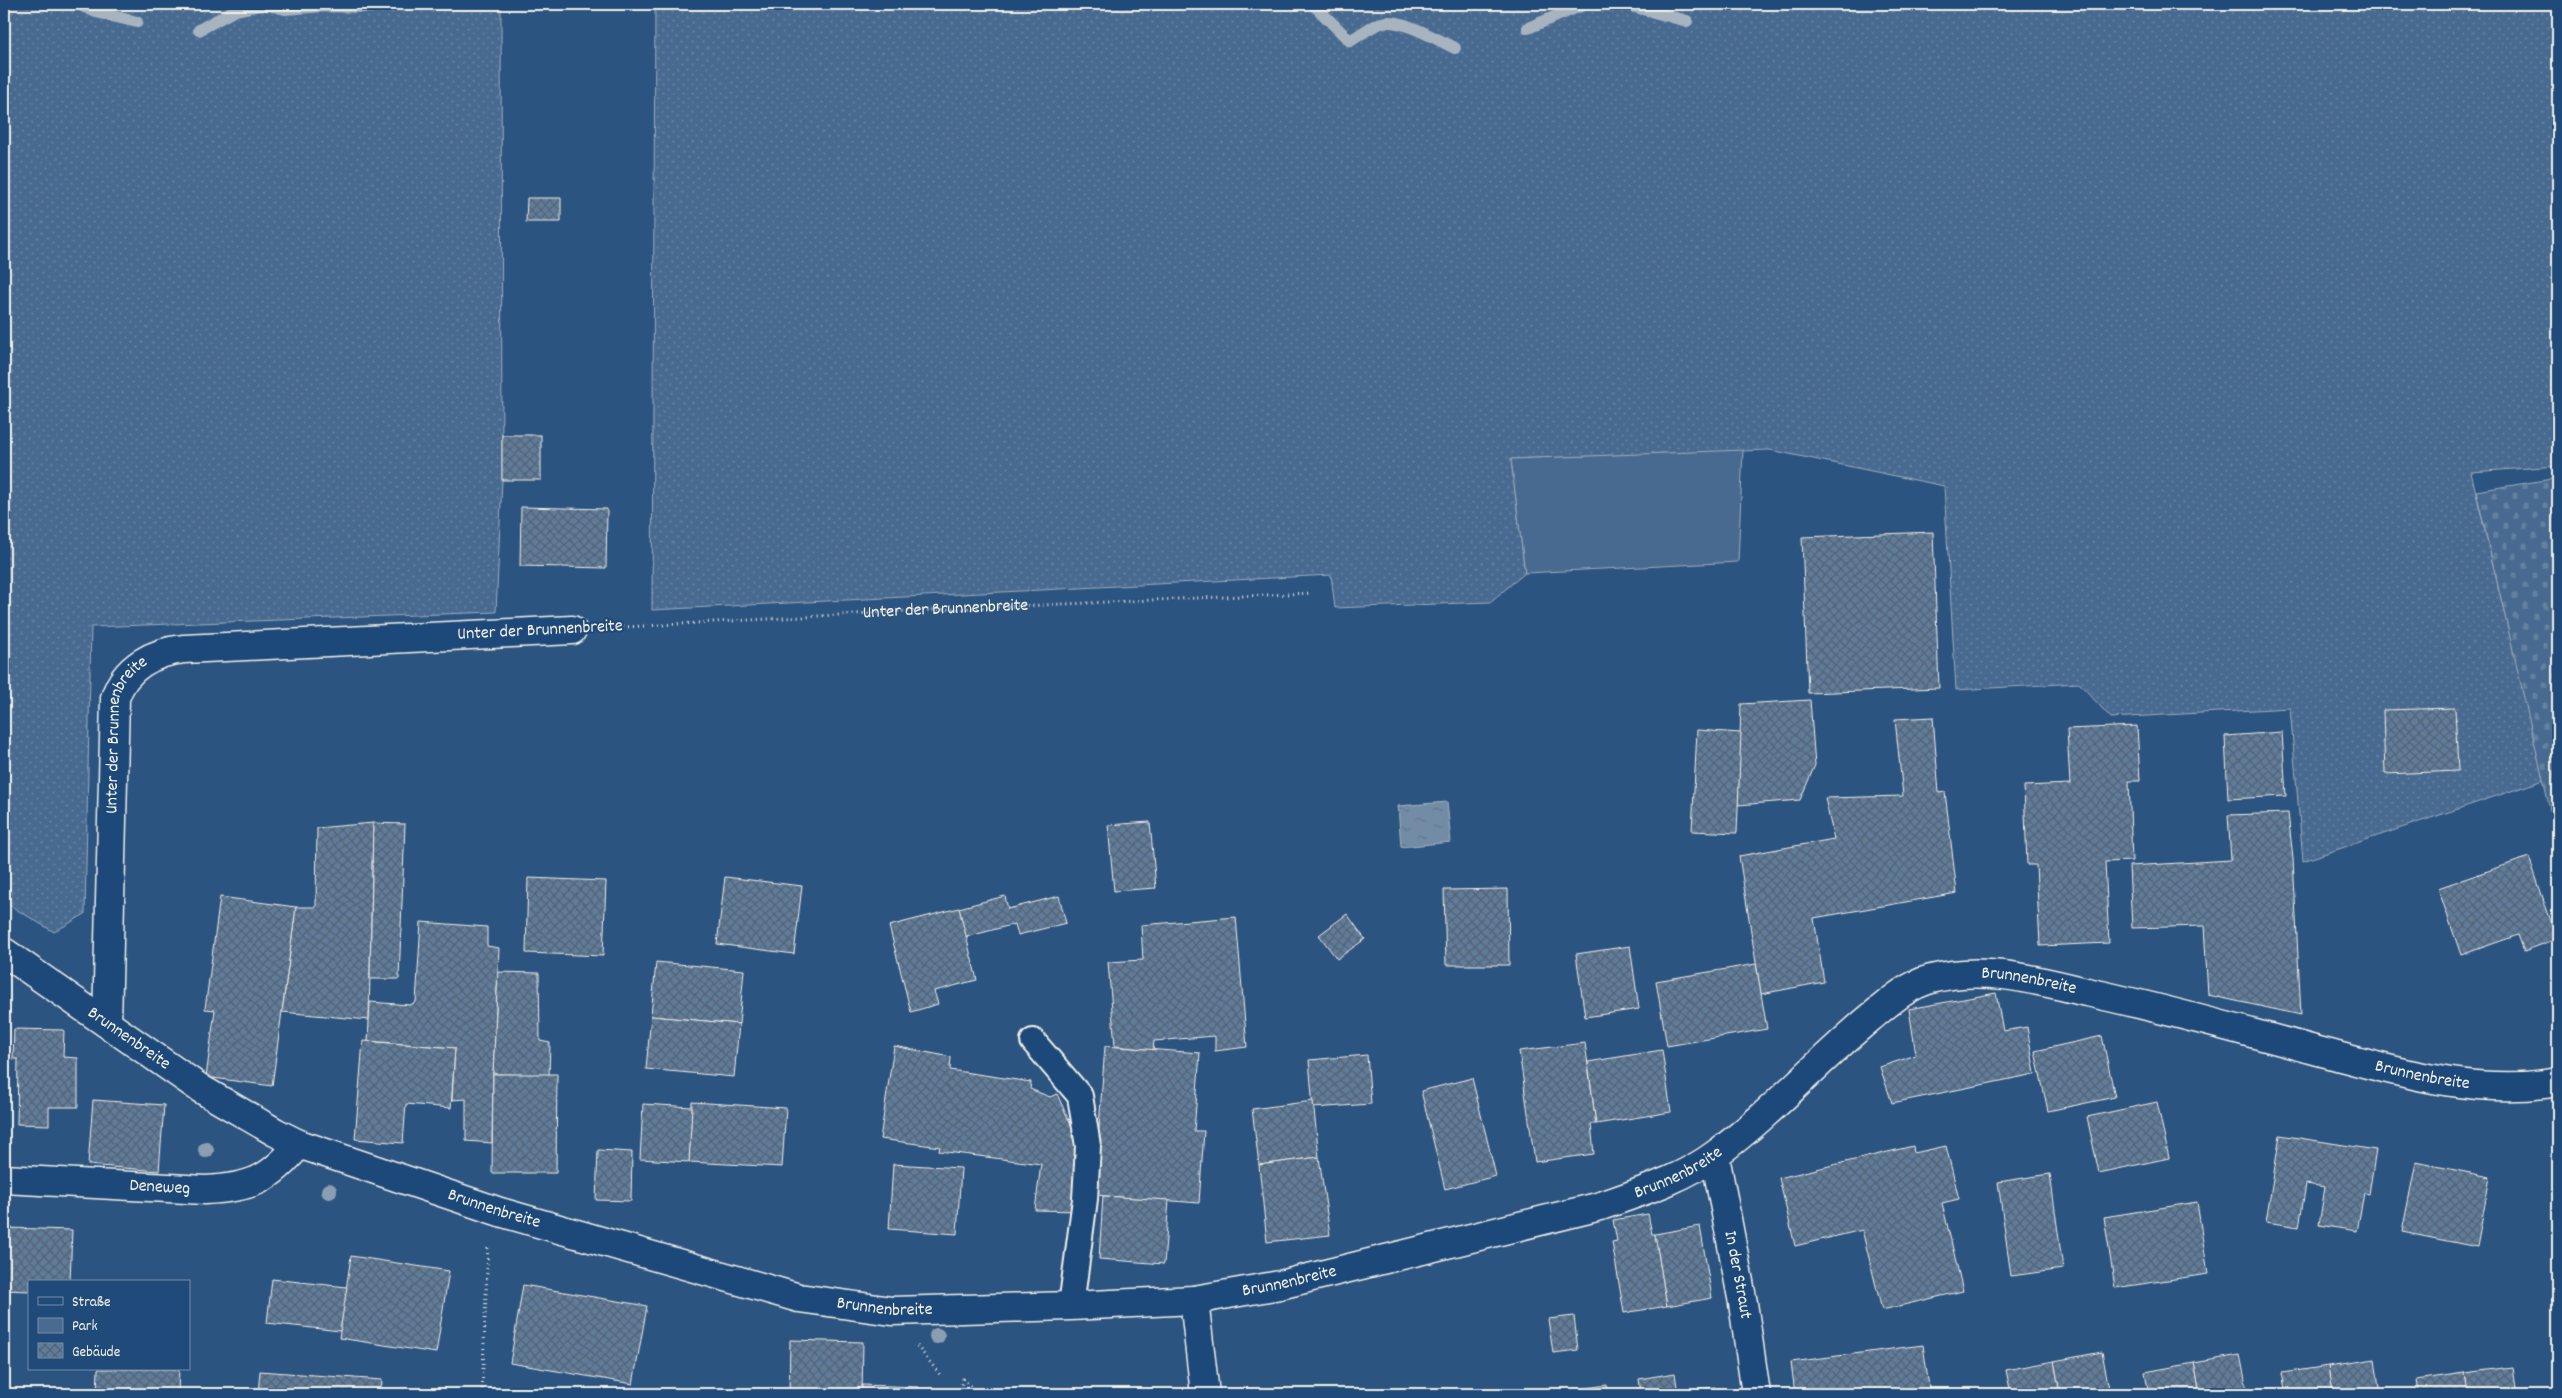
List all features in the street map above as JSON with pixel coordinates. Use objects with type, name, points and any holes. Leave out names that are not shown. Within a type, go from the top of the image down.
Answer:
[{"type":"street","name":"Unter der Brunnenbreite","points":[[107,1023],[115,698],[122,683],[138,665],[160,653],[184,648],[572,630]]},
{"type":"street","name":"Brunnenbreite","points":[[4,952],[201,1089],[244,1115],[300,1144],[500,1212],[799,1298],[892,1311],[1071,1306],[1194,1300],[1280,1285],[1602,1206],[1643,1191],[1715,1156],[1849,1036],[1906,990],[1929,979],[1958,974],[1996,974],[2033,980],[2137,1003],[2417,1076],[2478,1086],[2530,1087],[2558,1082]]},
{"type":"street","name":"Deneweg","points":[[4,1179],[204,1190],[232,1188],[255,1183],[271,1174],[300,1144]]},
{"type":"street","name":"In der Straut","points":[[1715,1156],[1743,1303],[1756,1394]]},
{"type":"street","points":[[1194,1300],[1205,1394]]},
{"type":"lane","points":[[1034,1041],[1080,1096],[1088,1146],[1085,1199],[1071,1306]]},
{"type":"path","name":"Unter der Brunnenbreite","points":[[572,630],[918,611],[1311,593]]},
{"type":"path","points":[[482,1394],[486,1250]]},
{"type":"path","points":[[958,1394],[963,1379],[980,1394]]},
{"type":"green space","points":[[4,4],[501,4],[502,480],[496,612],[91,627],[85,914],[54,932],[4,902]]},
{"type":"green space","points":[[655,4],[2558,4],[2558,466],[2471,472],[2544,780],[2303,861],[2290,708],[2111,718],[2079,683],[1956,690],[1944,486],[1770,450],[1511,459],[1525,573],[1490,602],[1335,608],[1331,575],[652,610]]},
{"type":"green space","points":[[1743,450],[1738,562],[1525,573],[1511,459]]},
{"type":"green space","points":[[2558,478],[2558,844],[2476,491]]},
{"type":"water","points":[[1447,802],[1451,842],[1401,847],[1398,806]]},
{"type":"building","points":[[563,4],[563,5],[516,5]]},
{"type":"building","points":[[527,198],[561,198],[561,222],[526,222]]},
{"type":"building","points":[[502,435],[541,435],[541,480],[502,480]]},
{"type":"building","points":[[521,507],[607,509],[606,568],[520,566]]},
{"type":"building","points":[[1933,532],[1939,688],[1808,693],[1802,537]]},
{"type":"building","points":[[1810,700],[1815,765],[1800,800],[1738,805],[1741,704]]},
{"type":"building","points":[[2455,708],[2458,771],[2385,774],[2383,710]]},
{"type":"building","points":[[1933,717],[1939,793],[1945,792],[1957,893],[1814,918],[1824,982],[1761,994],[1739,856],[1834,839],[1825,798],[1903,796],[1895,719]]},
{"type":"building","points":[[2137,726],[2140,781],[2129,781],[2132,861],[2105,862],[2109,943],[2040,946],[2036,865],[2027,865],[2024,786],[2070,784],[2067,729]]},
{"type":"building","points":[[1697,730],[1741,733],[1737,833],[1692,831]]},
{"type":"building","points":[[2282,732],[2286,796],[2228,799],[2225,736]]},
{"type":"building","points":[[2288,813],[2293,859],[2301,1015],[2208,995],[2204,926],[2132,928],[2129,866],[2231,860],[2228,815]]},
{"type":"building","points":[[1150,822],[1156,888],[1114,891],[1108,825]]},
{"type":"building","points":[[373,823],[369,1020],[282,1012],[296,907],[316,907],[317,828]]},
{"type":"building","points":[[373,823],[405,824],[399,979],[370,979]]},
{"type":"building","points":[[2529,857],[2557,939],[2524,951],[2518,935],[2461,955],[2438,888]]},
{"type":"building","points":[[725,877],[802,886],[794,954],[717,944]]},
{"type":"building","points":[[528,878],[606,881],[603,956],[526,953]]},
{"type":"building","points":[[1508,889],[1509,965],[1446,965],[1444,890]]},
{"type":"building","points":[[1005,896],[1008,909],[1059,896],[1066,923],[1018,935],[1015,924],[966,937],[959,908]]},
{"type":"building","points":[[220,897],[296,907],[272,1086],[206,1077],[215,1010],[205,1009]]},
{"type":"building","points":[[959,908],[977,980],[934,991],[938,1004],[911,1012],[889,926]]},
{"type":"building","points":[[1347,914],[1365,939],[1337,959],[1319,935]]},
{"type":"building","points":[[1236,917],[1247,1047],[1215,1051],[1215,1036],[1154,1041],[1153,1050],[1115,1046],[1108,962],[1143,960],[1141,925]]},
{"type":"building","points":[[421,922],[487,927],[487,946],[499,948],[492,1143],[466,1141],[466,1099],[452,1100],[455,1048],[368,1041],[370,1002],[410,1005],[416,1002]]},
{"type":"building","points":[[1630,946],[1639,1009],[1585,1017],[1576,954]]},
{"type":"building","points":[[656,962],[744,970],[739,1024],[651,1016]]},
{"type":"building","points":[[1756,964],[1767,1029],[1667,1046],[1656,981]]},
{"type":"building","points":[[498,972],[539,973],[540,1041],[550,1043],[549,1075],[493,1074]]},
{"type":"building","points":[[1996,993],[2003,1031],[2027,1027],[2035,1074],[1892,1103],[1880,1067],[1916,1055],[1909,1009]]},
{"type":"building","points":[[651,1016],[739,1024],[734,1077],[646,1069]]},
{"type":"building","points":[[14,1029],[64,1030],[63,1057],[78,1058],[78,1107],[49,1107],[49,1125],[17,1124],[18,1059],[13,1059]]},
{"type":"building","points":[[2102,1036],[2115,1097],[2048,1111],[2035,1051]]},
{"type":"building","points":[[363,1041],[455,1048],[451,1108],[406,1104],[403,1143],[355,1139]]},
{"type":"building","points":[[1585,1043],[1596,1124],[1591,1124],[1594,1154],[1535,1162],[1519,1051]]},
{"type":"building","points":[[894,1046],[951,1057],[950,1070],[1031,1082],[1030,1089],[1050,1097],[1057,1094],[1081,1147],[1078,1211],[1035,1210],[1041,1164],[939,1151],[940,1147],[880,1139]]},
{"type":"building","points":[[1105,1046],[1200,1053],[1194,1131],[1204,1131],[1199,1203],[1094,1195]]},
{"type":"building","points":[[1662,1050],[1671,1112],[1596,1124],[1588,1062]]},
{"type":"building","points":[[1367,1055],[1371,1104],[1313,1108],[1309,1060]]},
{"type":"building","points":[[493,1074],[557,1074],[556,1173],[492,1173]]},
{"type":"building","points":[[1472,1078],[1496,1176],[1445,1189],[1421,1091]]},
{"type":"building","points":[[93,1100],[164,1105],[159,1171],[88,1165]]},
{"type":"building","points":[[1313,1101],[1319,1157],[1259,1165],[1252,1109]]},
{"type":"building","points":[[692,1102],[786,1108],[782,1167],[689,1162]]},
{"type":"building","points":[[2157,1102],[2169,1158],[2099,1173],[2087,1117]]},
{"type":"building","points":[[643,1104],[692,1107],[689,1162],[640,1159]]},
{"type":"building","points":[[2280,1135],[2376,1150],[2369,1194],[2364,1193],[2357,1231],[2319,1225],[2325,1187],[2306,1184],[2299,1227],[2266,1222]]},
{"type":"building","points":[[1913,1146],[1914,1153],[1946,1146],[1959,1199],[1942,1203],[1963,1291],[1882,1310],[1862,1230],[1795,1246],[1779,1178]]},
{"type":"building","points":[[598,1150],[632,1152],[631,1201],[596,1200]]},
{"type":"building","points":[[1319,1157],[1330,1235],[1267,1242],[1259,1165]]},
{"type":"building","points":[[2416,1162],[2490,1177],[2477,1247],[2402,1232]]},
{"type":"building","points":[[893,1164],[961,1168],[957,1234],[889,1229]]},
{"type":"building","points":[[2050,1174],[2063,1269],[2011,1276],[1998,1182]]},
{"type":"building","points":[[1103,1196],[1169,1200],[1164,1264],[1099,1259]]},
{"type":"building","points":[[2197,1202],[2208,1274],[2115,1288],[2104,1217]]},
{"type":"building","points":[[1648,1214],[1652,1234],[1655,1234],[1667,1306],[1624,1313],[1612,1242],[1617,1241],[1613,1220]]},
{"type":"building","points":[[1700,1226],[1712,1298],[1667,1306],[1655,1234]]},
{"type":"building","points":[[7,1228],[72,1230],[70,1280],[28,1280],[28,1291],[5,1290]]},
{"type":"building","points":[[351,1256],[449,1271],[436,1353],[339,1338]]},
{"type":"building","points":[[272,1279],[347,1287],[340,1331],[267,1323]]},
{"type":"building","points":[[523,1285],[647,1306],[633,1384],[510,1363]]},
{"type":"building","points":[[1574,1316],[1578,1350],[1553,1353],[1548,1319]]},
{"type":"building","points":[[790,1340],[863,1342],[862,1394],[789,1394]]},
{"type":"building","points":[[1923,1345],[1930,1394],[1795,1394],[1791,1362]]},
{"type":"building","points":[[2102,1352],[2110,1394],[2060,1394],[2054,1361]]},
{"type":"building","points":[[2240,1355],[2248,1394],[2200,1394],[2194,1363]]},
{"type":"building","points":[[2375,1359],[2380,1394],[2333,1394],[2329,1366]]},
{"type":"building","points":[[2054,1361],[2060,1394],[2011,1394],[2006,1370]]},
{"type":"building","points":[[2194,1363],[2200,1394],[2149,1394],[2145,1372]]},
{"type":"building","points":[[2329,1366],[2333,1394],[2286,1394],[2282,1373]]},
{"type":"building","points":[[2512,1367],[2516,1394],[2467,1394],[2464,1373]]},
{"type":"building","points":[[98,1370],[179,1370],[178,1394],[97,1394]]},
{"type":"building","points":[[260,1371],[382,1380],[381,1394],[258,1394]]},
{"type":"building","points":[[1675,1373],[1678,1394],[1641,1394],[1639,1379]]},
{"type":"building","points":[[2464,1373],[2467,1394],[2418,1394],[2416,1380]]},
{"type":"building","points":[[862,1385],[919,1387],[919,1394],[862,1394]]},
{"type":"building","points":[[1607,1385],[1608,1394],[1558,1392]]},
{"type":"building","points":[[1715,1387],[1716,1394],[1678,1394],[1677,1392]]},
{"type":"waterway","points":[[78,4],[96,12],[137,22]]},
{"type":"waterway","points":[[199,30],[235,10],[265,4],[285,9],[323,6],[369,7],[373,4]]},
{"type":"waterway","points":[[1313,4],[1350,41],[1374,26],[1389,22],[1413,28],[1455,48]]},
{"type":"waterway","points":[[1528,28],[1585,4]]},
{"type":"waterway","points":[[1624,4],[1687,21]]}]
